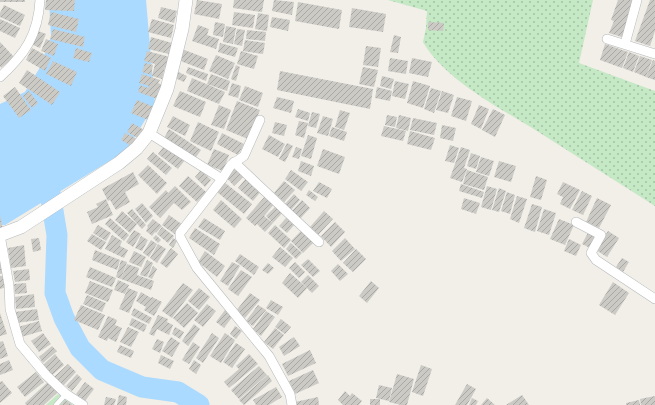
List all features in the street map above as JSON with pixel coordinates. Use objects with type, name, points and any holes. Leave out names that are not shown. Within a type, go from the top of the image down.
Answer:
[{"type":"street","points":[[0,77],[22,55],[28,44],[36,27],[40,0]]},
{"type":"street","points":[[83,405],[66,394],[46,375],[20,344],[10,309],[9,285],[0,235],[21,227],[119,163],[137,148],[149,133],[167,89],[182,29],[186,0]]},
{"type":"street","points":[[625,44],[637,0]]},
{"type":"street","points":[[607,39],[655,54]]},
{"type":"street","points":[[260,120],[244,156],[231,165],[180,233],[180,238],[197,268],[269,356],[290,394],[292,405]]},
{"type":"street","points":[[149,133],[222,179]]},
{"type":"street","points":[[234,162],[319,242]]},
{"type":"street","points":[[576,222],[601,235],[591,253],[596,260],[655,299]]},
{"type":"lane","points":[[56,405],[66,394]]},
{"type":"green space","points":[[388,0],[593,0],[579,63],[655,91],[655,206],[490,103],[459,81],[433,56],[423,42],[427,11]]},
{"type":"green space","points":[[58,394],[73,405],[46,405]]},
{"type":"water","points":[[49,0],[146,0],[155,104],[126,151],[5,225],[0,225],[0,104],[25,92],[39,69],[51,37]]},
{"type":"building","points":[[0,0],[25,0],[25,2],[0,2]]},
{"type":"building","points":[[46,0],[75,0],[74,11],[45,10]]},
{"type":"building","points":[[197,0],[222,4],[219,19],[194,14]]},
{"type":"building","points":[[234,0],[264,0],[262,12],[233,8]]},
{"type":"building","points":[[274,0],[294,2],[292,15],[272,11]]},
{"type":"building","points":[[618,0],[635,0],[622,37],[609,33],[614,21],[611,20]]},
{"type":"building","points":[[650,0],[655,0],[655,31],[650,46],[635,41]]},
{"type":"building","points":[[298,2],[342,10],[339,29],[295,21]]},
{"type":"building","points":[[4,5],[25,15],[20,26],[0,17],[0,13]]},
{"type":"building","points":[[161,7],[177,11],[174,23],[158,18]]},
{"type":"building","points":[[352,8],[386,14],[383,32],[349,27]]},
{"type":"building","points":[[51,12],[79,19],[76,32],[48,25]]},
{"type":"building","points":[[234,12],[255,15],[253,28],[232,25]]},
{"type":"building","points":[[258,13],[269,15],[267,31],[255,29]]},
{"type":"building","points":[[272,17],[290,20],[288,31],[270,27]]},
{"type":"building","points":[[0,19],[20,28],[15,38],[0,31]]},
{"type":"building","points":[[152,19],[174,25],[171,38],[148,32]]},
{"type":"building","points":[[215,22],[225,24],[223,37],[213,35]]},
{"type":"building","points":[[428,22],[444,23],[443,31],[428,30]]},
{"type":"building","points":[[198,25],[209,29],[207,35],[219,39],[216,49],[192,41]]},
{"type":"building","points":[[226,26],[236,28],[233,44],[223,42]]},
{"type":"building","points":[[53,29],[85,37],[83,47],[50,39]]},
{"type":"building","points":[[237,29],[245,30],[242,46],[234,44]]},
{"type":"building","points":[[247,30],[266,32],[265,41],[246,39]]},
{"type":"building","points":[[38,31],[46,34],[40,48],[33,45]]},
{"type":"building","points":[[394,35],[401,37],[398,53],[390,52]]},
{"type":"building","points":[[151,37],[172,43],[169,54],[148,49]]},
{"type":"building","points":[[46,39],[58,44],[54,56],[41,51]]},
{"type":"building","points":[[245,40],[265,43],[263,54],[243,51]]},
{"type":"building","points":[[0,42],[14,57],[1,68],[0,66]]},
{"type":"building","points":[[220,43],[238,48],[235,57],[218,52]]},
{"type":"building","points":[[605,44],[628,52],[622,68],[600,60]]},
{"type":"building","points":[[366,46],[381,48],[378,67],[363,65]]},
{"type":"building","points":[[32,48],[51,58],[45,71],[26,60]]},
{"type":"building","points":[[76,48],[92,53],[89,62],[73,58]]},
{"type":"building","points":[[182,49],[208,59],[204,70],[178,60]]},
{"type":"building","points":[[147,51],[170,57],[168,67],[165,67],[162,79],[152,76],[155,64],[144,61]]},
{"type":"building","points":[[241,51],[258,56],[254,69],[237,64]]},
{"type":"building","points":[[629,52],[639,56],[633,72],[623,68]]},
{"type":"building","points":[[216,55],[235,63],[228,79],[209,71]]},
{"type":"building","points":[[640,56],[652,60],[646,77],[634,72]]},
{"type":"building","points":[[390,58],[408,61],[406,74],[388,71]]},
{"type":"building","points":[[412,58],[432,62],[428,77],[409,73]]},
{"type":"building","points":[[653,60],[655,61],[655,80],[646,77]]},
{"type":"building","points":[[53,61],[77,72],[71,86],[46,74]]},
{"type":"building","points":[[145,63],[153,65],[151,75],[142,72]]},
{"type":"building","points":[[236,65],[240,67],[236,81],[231,79]]},
{"type":"building","points":[[188,67],[208,74],[206,81],[186,73]]},
{"type":"building","points":[[363,67],[378,70],[374,87],[359,84]]},
{"type":"building","points":[[27,70],[60,92],[52,105],[19,83]]},
{"type":"building","points":[[176,71],[187,76],[184,82],[173,77]]},
{"type":"building","points":[[280,71],[373,89],[370,109],[277,90]]},
{"type":"building","points":[[142,74],[160,80],[158,83],[165,86],[160,100],[138,92],[140,85],[148,88],[149,86],[139,83]]},
{"type":"building","points":[[211,74],[230,81],[227,91],[207,84]]},
{"type":"building","points":[[382,76],[394,79],[391,89],[380,86]]},
{"type":"building","points":[[192,78],[225,92],[219,104],[187,91]]},
{"type":"building","points":[[395,81],[409,84],[405,99],[392,96]]},
{"type":"building","points":[[413,81],[430,86],[423,108],[407,103]]},
{"type":"building","points":[[232,83],[241,86],[238,98],[228,95]]},
{"type":"building","points":[[245,86],[263,93],[258,107],[239,100]]},
{"type":"building","points":[[15,87],[31,110],[19,118],[3,96]]},
{"type":"building","points":[[377,87],[392,91],[390,101],[375,98]]},
{"type":"building","points":[[431,88],[441,91],[434,113],[424,109]]},
{"type":"building","points":[[29,91],[38,103],[32,108],[23,96]]},
{"type":"building","points":[[180,91],[206,102],[200,117],[173,106]]},
{"type":"building","points":[[442,91],[454,95],[448,113],[436,110]]},
{"type":"building","points":[[277,97],[294,101],[291,113],[273,108]]},
{"type":"building","points":[[457,97],[472,101],[466,121],[451,116]]},
{"type":"building","points":[[137,100],[154,107],[148,120],[131,113]]},
{"type":"building","points":[[237,101],[260,110],[248,139],[226,130]]},
{"type":"building","points":[[219,105],[231,110],[224,129],[211,125]]},
{"type":"building","points":[[479,105],[489,109],[481,129],[471,124]]},
{"type":"building","points":[[298,109],[310,113],[308,121],[295,117]]},
{"type":"building","points":[[493,109],[505,115],[495,137],[482,130]]},
{"type":"building","points":[[340,110],[350,113],[344,130],[335,127]]},
{"type":"building","points":[[312,112],[320,114],[316,128],[308,126]]},
{"type":"building","points":[[387,115],[397,117],[395,127],[385,125]]},
{"type":"building","points":[[399,115],[411,118],[408,131],[396,128]]},
{"type":"building","points":[[173,116],[190,125],[185,136],[167,127]]},
{"type":"building","points":[[323,116],[333,119],[328,136],[317,133]]},
{"type":"building","points":[[413,118],[437,123],[434,135],[410,130]]},
{"type":"building","points":[[299,121],[308,123],[304,138],[295,135]]},
{"type":"building","points":[[198,122],[219,132],[211,151],[190,141]]},
{"type":"building","points":[[275,122],[287,125],[284,136],[272,133]]},
{"type":"building","points":[[132,123],[144,130],[139,139],[127,132]]},
{"type":"building","points":[[442,125],[456,128],[453,141],[440,138]]},
{"type":"building","points":[[384,126],[406,131],[403,141],[381,136]]},
{"type":"building","points":[[332,127],[347,132],[344,141],[329,136]]},
{"type":"building","points":[[169,129],[201,150],[194,160],[163,140]]},
{"type":"building","points":[[410,131],[435,138],[431,150],[407,144]]},
{"type":"building","points":[[125,133],[137,139],[133,147],[121,140]]},
{"type":"building","points":[[222,133],[244,144],[238,155],[217,144]]},
{"type":"building","points":[[269,135],[285,144],[278,157],[262,149]]},
{"type":"building","points":[[308,135],[317,138],[311,159],[301,156]]},
{"type":"building","points":[[287,143],[293,146],[285,162],[279,159]]},
{"type":"building","points":[[165,145],[185,160],[178,169],[158,154]]},
{"type":"building","points":[[450,145],[459,148],[454,163],[445,161]]},
{"type":"building","points":[[296,147],[302,149],[299,159],[292,157]]},
{"type":"building","points":[[461,147],[470,150],[464,168],[467,169],[462,182],[450,178]]},
{"type":"building","points":[[214,149],[229,155],[223,171],[207,165]]},
{"type":"building","points":[[323,149],[345,157],[339,174],[317,166]]},
{"type":"building","points":[[153,152],[172,168],[166,175],[147,159]]},
{"type":"building","points":[[471,153],[480,156],[476,169],[467,166]]},
{"type":"building","points":[[481,157],[494,161],[489,176],[476,172]]},
{"type":"building","points":[[301,161],[314,166],[311,176],[298,171]]},
{"type":"building","points":[[499,161],[516,166],[511,182],[494,177]]},
{"type":"building","points":[[148,165],[167,183],[157,194],[138,175]]},
{"type":"building","points":[[236,167],[245,175],[234,186],[226,177]]},
{"type":"building","points":[[201,170],[211,180],[205,187],[195,177]]},
{"type":"building","points":[[291,170],[308,182],[301,191],[285,179]]},
{"type":"building","points":[[467,170],[488,177],[484,190],[463,184]]},
{"type":"building","points":[[133,172],[139,184],[125,192],[130,202],[116,210],[110,200],[108,201],[102,189]]},
{"type":"building","points":[[188,176],[206,192],[197,202],[179,186]]},
{"type":"building","points":[[536,176],[547,180],[541,200],[530,197]]},
{"type":"building","points":[[247,177],[262,190],[253,201],[238,188]]},
{"type":"building","points":[[284,181],[295,190],[284,202],[274,193]]},
{"type":"building","points":[[224,182],[252,204],[244,214],[217,192]]},
{"type":"building","points":[[319,182],[332,189],[327,198],[313,191]]},
{"type":"building","points":[[563,182],[580,190],[570,209],[560,204],[563,197],[557,194]]},
{"type":"building","points":[[461,184],[484,192],[482,198],[459,191]]},
{"type":"building","points":[[175,186],[191,202],[182,210],[174,203],[160,218],[149,207],[166,190],[168,193]]},
{"type":"building","points":[[487,186],[497,189],[491,210],[481,207]]},
{"type":"building","points":[[499,188],[506,191],[499,212],[492,210]]},
{"type":"building","points":[[309,190],[318,197],[315,201],[306,195]]},
{"type":"building","points":[[582,191],[592,196],[583,215],[572,210]]},
{"type":"building","points":[[507,192],[515,195],[510,214],[501,211]]},
{"type":"building","points":[[294,194],[300,200],[291,210],[285,204]]},
{"type":"building","points":[[266,195],[275,203],[264,216],[273,223],[265,232],[257,224],[255,226],[246,218]]},
{"type":"building","points":[[517,196],[527,199],[519,223],[510,219]]},
{"type":"building","points":[[464,198],[480,203],[476,214],[461,209]]},
{"type":"building","points":[[597,198],[611,205],[599,228],[586,222]]},
{"type":"building","points":[[106,199],[113,215],[92,224],[87,212],[98,207],[96,204]]},
{"type":"building","points":[[221,200],[242,219],[234,228],[213,210]]},
{"type":"building","points":[[302,200],[310,208],[299,220],[290,213]]},
{"type":"building","points":[[142,203],[153,216],[146,223],[135,209]]},
{"type":"building","points":[[532,204],[542,207],[535,232],[524,228]]},
{"type":"building","points":[[277,205],[284,211],[273,223],[266,216]]},
{"type":"building","points":[[132,209],[146,225],[142,229],[127,213]]},
{"type":"building","points":[[544,209],[556,213],[549,235],[537,231]]},
{"type":"building","points":[[122,211],[137,224],[130,233],[115,220]]},
{"type":"building","points":[[324,211],[333,219],[318,235],[310,227]]},
{"type":"building","points":[[0,215],[3,230],[0,230]]},
{"type":"building","points":[[169,215],[183,225],[176,235],[162,225]]},
{"type":"building","points":[[288,216],[296,223],[287,233],[279,226]]},
{"type":"building","points":[[110,218],[129,235],[124,241],[105,224]]},
{"type":"building","points":[[204,218],[225,231],[220,240],[198,227]]},
{"type":"building","points":[[153,219],[162,226],[152,236],[146,231],[147,226]]},
{"type":"building","points":[[559,219],[574,225],[565,245],[550,239]]},
{"type":"building","points":[[335,222],[345,232],[331,247],[321,236]]},
{"type":"building","points":[[98,225],[111,233],[106,241],[93,233]]},
{"type":"building","points":[[275,225],[291,240],[284,248],[268,233]]},
{"type":"building","points":[[162,227],[174,236],[168,243],[157,234]]},
{"type":"building","points":[[195,228],[220,244],[214,255],[189,238]]},
{"type":"building","points":[[303,229],[315,241],[303,253],[291,241]]},
{"type":"building","points":[[134,230],[141,234],[133,247],[126,242]]},
{"type":"building","points":[[589,231],[597,236],[590,248],[582,244]]},
{"type":"building","points":[[608,231],[619,238],[607,257],[596,250]]},
{"type":"building","points":[[92,234],[106,242],[101,250],[87,241]]},
{"type":"building","points":[[112,235],[122,241],[120,246],[128,250],[124,258],[105,249]]},
{"type":"building","points":[[156,235],[161,240],[158,243],[153,238]]},
{"type":"building","points":[[141,236],[148,240],[142,251],[135,248]]},
{"type":"building","points":[[39,238],[41,250],[33,252],[31,239]]},
{"type":"building","points":[[173,238],[177,241],[173,248],[169,245]]},
{"type":"building","points":[[345,238],[355,249],[341,261],[332,251]]},
{"type":"building","points":[[569,239],[581,245],[576,256],[564,251]]},
{"type":"building","points":[[151,240],[157,244],[149,257],[143,253]]},
{"type":"building","points":[[291,243],[302,253],[296,259],[286,249]]},
{"type":"building","points":[[158,244],[166,249],[157,263],[150,258]]},
{"type":"building","points":[[24,245],[26,266],[11,268],[8,248]]},
{"type":"building","points":[[280,247],[293,258],[285,267],[272,257]]},
{"type":"building","points":[[171,248],[178,254],[167,268],[160,263]]},
{"type":"building","points":[[356,249],[366,259],[353,272],[343,263]]},
{"type":"building","points":[[95,250],[120,260],[117,270],[92,260]]},
{"type":"building","points":[[134,251],[146,257],[141,267],[129,262]]},
{"type":"building","points":[[205,251],[225,266],[217,277],[198,262]]},
{"type":"building","points":[[240,254],[259,267],[254,275],[235,261]]},
{"type":"building","points":[[622,258],[629,262],[623,272],[616,267]]},
{"type":"building","points":[[308,259],[320,271],[313,277],[301,265]]},
{"type":"building","points":[[0,260],[4,273],[0,274]]},
{"type":"building","points":[[121,260],[127,262],[121,279],[116,277]]},
{"type":"building","points":[[147,260],[153,263],[147,277],[140,275]]},
{"type":"building","points":[[232,262],[240,266],[228,286],[220,281]]},
{"type":"building","points":[[295,262],[305,272],[299,278],[289,268]]},
{"type":"building","points":[[268,263],[274,268],[268,274],[262,270]]},
{"type":"building","points":[[127,264],[139,268],[137,275],[154,281],[151,290],[121,279]]},
{"type":"building","points":[[338,264],[348,274],[340,281],[331,271]]},
{"type":"building","points":[[153,266],[157,269],[152,279],[148,277]]},
{"type":"building","points":[[90,267],[116,278],[112,287],[86,277]]},
{"type":"building","points":[[29,269],[30,280],[15,282],[13,271]]},
{"type":"building","points":[[241,270],[252,277],[238,296],[228,289]]},
{"type":"building","points":[[290,273],[307,288],[298,298],[282,283]]},
{"type":"building","points":[[308,275],[319,286],[312,293],[301,282]]},
{"type":"building","points":[[0,276],[5,276],[7,287],[0,289]]},
{"type":"building","points":[[118,280],[129,285],[125,294],[114,290]]},
{"type":"building","points":[[90,281],[113,290],[108,302],[85,293]]},
{"type":"building","points":[[371,281],[379,288],[367,303],[359,296]]},
{"type":"building","points":[[613,282],[629,293],[615,315],[599,305]]},
{"type":"building","points":[[26,283],[27,293],[15,294],[14,284]]},
{"type":"building","points":[[183,283],[193,290],[172,318],[162,311]]},
{"type":"building","points":[[128,288],[138,292],[129,313],[119,309]]},
{"type":"building","points":[[199,288],[210,297],[199,310],[188,301]]},
{"type":"building","points":[[141,292],[162,302],[154,316],[144,310],[146,307],[136,301]]},
{"type":"building","points":[[250,293],[260,300],[245,318],[236,311]]},
{"type":"building","points":[[34,294],[35,307],[16,309],[15,297]]},
{"type":"building","points":[[87,295],[106,303],[102,312],[83,304]]},
{"type":"building","points":[[271,300],[283,307],[278,315],[266,308]]},
{"type":"building","points":[[187,303],[198,313],[184,328],[173,318]]},
{"type":"building","points":[[207,304],[216,311],[203,327],[194,320]]},
{"type":"building","points":[[81,305],[105,315],[98,330],[74,320]]},
{"type":"building","points":[[258,305],[266,310],[253,326],[246,321]]},
{"type":"building","points":[[134,308],[152,318],[149,324],[131,315]]},
{"type":"building","points":[[37,309],[39,320],[16,323],[15,312]]},
{"type":"building","points":[[225,310],[233,316],[224,328],[216,322]]},
{"type":"building","points":[[266,311],[275,317],[261,336],[253,329]]},
{"type":"building","points":[[0,313],[7,334],[0,336]]},
{"type":"building","points":[[158,315],[168,319],[167,322],[173,325],[169,335],[157,329],[154,336],[149,334]]},
{"type":"building","points":[[108,316],[117,320],[115,325],[122,328],[116,342],[108,338],[107,341],[98,337]]},
{"type":"building","points":[[132,318],[147,325],[144,332],[129,325]]},
{"type":"building","points":[[281,319],[291,327],[285,334],[275,327]]},
{"type":"building","points":[[39,321],[42,331],[21,337],[18,327]]},
{"type":"building","points":[[194,324],[200,329],[188,346],[182,341]]},
{"type":"building","points":[[235,326],[242,331],[236,339],[230,334]]},
{"type":"building","points":[[128,327],[139,332],[131,347],[120,342]]},
{"type":"building","points":[[175,327],[184,332],[180,339],[172,334]]},
{"type":"building","points":[[275,328],[284,335],[273,349],[264,342]]},
{"type":"building","points":[[43,333],[51,344],[39,352],[31,341]]},
{"type":"building","points":[[212,333],[219,338],[203,363],[196,358]]},
{"type":"building","points":[[225,333],[235,340],[221,363],[210,356]]},
{"type":"building","points":[[171,337],[180,343],[172,357],[162,351]]},
{"type":"building","points":[[294,337],[300,346],[284,356],[279,347]]},
{"type":"building","points":[[157,339],[164,342],[160,353],[152,349]]},
{"type":"building","points":[[3,341],[8,356],[0,359],[0,342]]},
{"type":"building","points":[[193,342],[200,347],[189,364],[182,360]]},
{"type":"building","points":[[236,343],[245,349],[232,368],[223,362]]},
{"type":"building","points":[[120,345],[134,351],[131,358],[117,352]]},
{"type":"building","points":[[52,346],[57,351],[43,363],[39,357]]},
{"type":"building","points":[[310,350],[316,363],[288,376],[282,364]]},
{"type":"building","points":[[55,354],[64,365],[51,376],[42,366]]},
{"type":"building","points":[[249,354],[258,364],[229,388],[224,382],[239,369],[236,366]]},
{"type":"building","points":[[161,355],[174,361],[170,369],[158,363]]},
{"type":"building","points":[[9,360],[13,370],[0,375],[0,364]]},
{"type":"building","points":[[194,360],[201,365],[196,374],[189,369]]},
{"type":"building","points":[[68,364],[76,372],[63,386],[54,377]]},
{"type":"building","points":[[421,365],[432,369],[423,396],[412,392]]},
{"type":"building","points":[[259,366],[267,375],[239,399],[231,390]]},
{"type":"building","points":[[313,370],[319,383],[295,394],[289,381]]},
{"type":"building","points":[[36,372],[44,382],[25,397],[17,387]]},
{"type":"building","points":[[77,374],[82,379],[72,391],[66,386]]},
{"type":"building","points":[[397,374],[414,379],[407,405],[389,402]]},
{"type":"building","points":[[268,375],[272,381],[244,405],[239,400]]},
{"type":"building","points":[[2,381],[12,393],[0,403],[0,382]]},
{"type":"building","points":[[49,381],[58,392],[44,405],[26,405],[25,403]]},
{"type":"building","points":[[85,382],[94,389],[85,401],[76,394]]},
{"type":"building","points":[[467,384],[476,389],[467,405],[455,405]]},
{"type":"building","points":[[379,385],[392,388],[389,401],[376,398]]},
{"type":"building","points":[[276,387],[282,397],[269,405],[256,405],[253,400]]},
{"type":"building","points":[[345,391],[350,396],[352,393],[362,401],[359,405],[343,405],[338,400]]},
{"type":"building","points":[[119,395],[127,397],[126,405],[117,405]]},
{"type":"building","points":[[522,395],[529,405],[506,405]]},
{"type":"building","points":[[655,396],[655,405],[641,405],[640,399]]},
{"type":"building","points":[[106,397],[116,399],[114,405],[104,405]]},
{"type":"building","points":[[318,397],[319,405],[296,405],[295,402]]},
{"type":"building","points":[[472,398],[478,401],[476,405],[469,405]]},
{"type":"building","points":[[487,398],[495,405],[481,405]]},
{"type":"building","points":[[370,399],[380,399],[380,405],[370,405]]},
{"type":"building","points":[[65,400],[72,405],[61,405]]},
{"type":"building","points":[[639,400],[640,405],[626,405],[626,403]]},
{"type":"waterway","points":[[46,169],[57,235],[55,293],[64,318],[80,348],[102,370],[142,387],[178,392],[199,405]]}]
